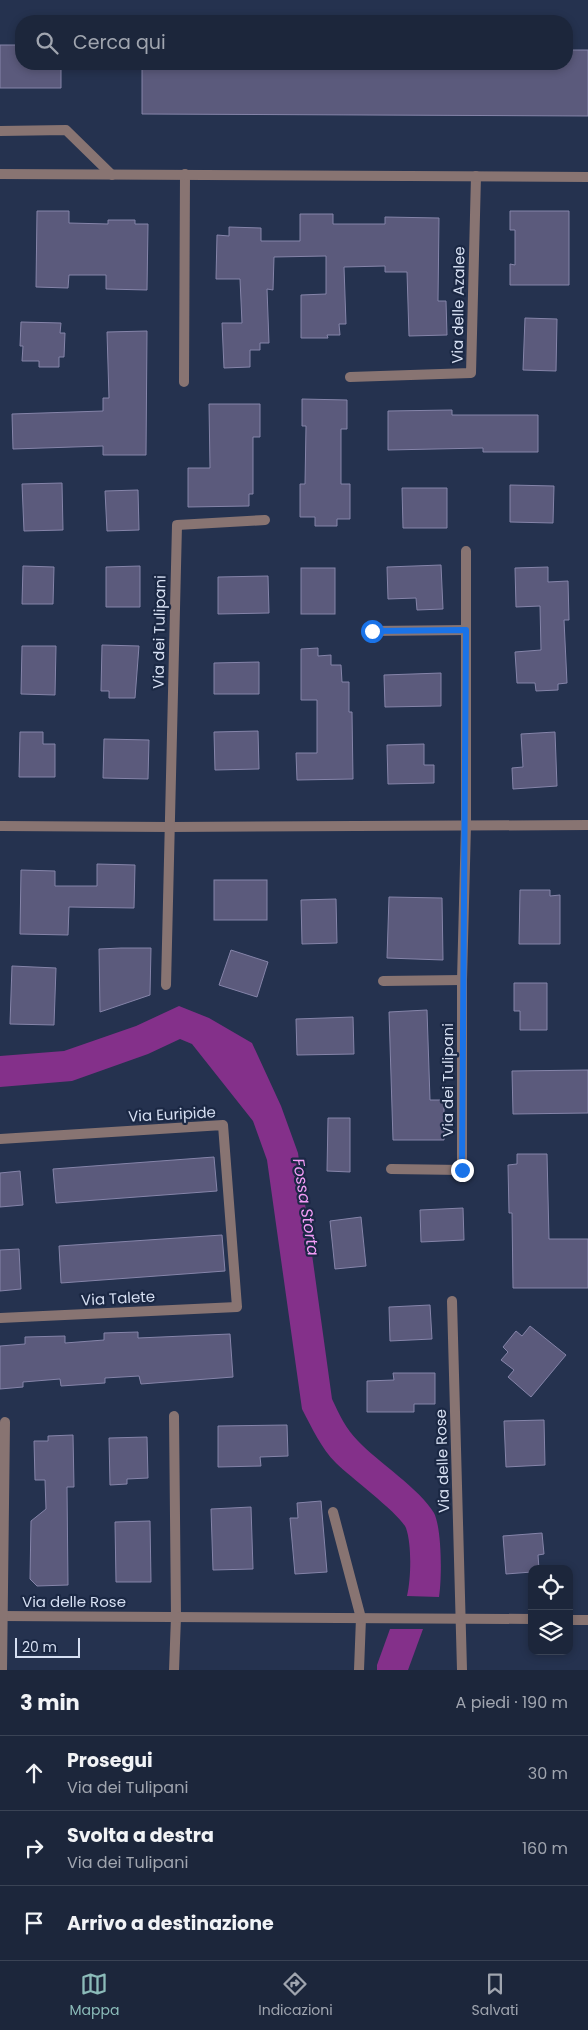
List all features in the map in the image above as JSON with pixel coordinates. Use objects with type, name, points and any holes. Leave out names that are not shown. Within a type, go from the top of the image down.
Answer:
[{"type":"street","points":[[0,131],[66,130],[112,175]]},
{"type":"street","points":[[0,174],[588,177]]},
{"type":"street","points":[[184,382],[185,174]]},
{"type":"street","name":"Via delle Azalee","points":[[350,377],[472,373],[476,176]]},
{"type":"street","name":"Via dei Tulipani","points":[[166,984],[177,525],[265,520]]},
{"type":"street","name":"Via dei Tulipani","points":[[391,1170],[462,1170],[462,980],[466,825],[466,551]]},
{"type":"street","points":[[372,631],[466,630]]},
{"type":"street","points":[[0,826],[588,825]]},
{"type":"street","points":[[383,981],[462,980]]},
{"type":"street","name":"Via Euripide","points":[[0,1139],[223,1125],[236,1307]]},
{"type":"street","name":"Via delle Rose","points":[[452,1301],[462,1670]]},
{"type":"street","name":"Via Talete","points":[[0,1318],[236,1307]]},
{"type":"street","points":[[174,1416],[176,1617],[174,1670]]},
{"type":"street","name":"Via delle Rose","points":[[2,1670],[4,1422]]},
{"type":"street","points":[[333,1512],[360,1618],[359,1670]]},
{"type":"street","name":"Via delle Rose","points":[[1,1616],[528,1619]]},
{"type":"street","points":[[573,1620],[588,1620]]},
{"type":"shaded area","points":[[179,1006],[209,1018],[252,1043],[281,1106],[298,1153],[332,1399],[343,1421],[354,1436],[366,1449],[409,1485],[428,1504],[434,1513],[437,1520],[440,1542],[441,1579],[439,1597],[407,1596],[410,1562],[406,1528],[374,1495],[331,1457],[317,1438],[302,1409],[267,1160],[253,1121],[192,1044],[180,1039],[148,1054],[72,1081],[0,1087],[0,1056],[64,1051],[136,1026]]},
{"type":"shaded area","points":[[390,1629],[423,1629],[408,1670],[377,1670],[377,1665]]},
{"type":"building","points":[[0,45],[15,45],[15,70],[61,70],[61,88],[0,88]]},
{"type":"building","points":[[573,50],[588,50],[588,116],[142,114],[142,70],[573,70]]},
{"type":"building","points":[[37,211],[69,211],[69,223],[108,224],[108,220],[135,220],[135,224],[148,224],[147,290],[106,289],[106,275],[69,275],[68,288],[36,287]]},
{"type":"building","points":[[510,211],[569,211],[569,285],[510,285],[510,264],[515,265],[515,230],[510,230]]},
{"type":"building","points":[[300,214],[333,214],[333,224],[385,224],[385,217],[439,218],[438,301],[446,301],[447,335],[409,336],[407,272],[385,272],[385,266],[344,267],[346,324],[339,324],[340,335],[327,335],[328,338],[301,338],[301,295],[326,294],[326,256],[274,257],[273,290],[267,289],[269,343],[260,343],[260,350],[250,350],[250,367],[224,368],[222,323],[242,323],[240,279],[216,279],[217,235],[229,236],[229,227],[261,228],[261,241],[300,241]]},
{"type":"building","points":[[525,318],[557,319],[556,371],[523,370]]},
{"type":"building","points":[[21,322],[61,323],[60,333],[65,333],[64,357],[59,357],[59,367],[39,367],[39,361],[22,361],[23,346],[20,346]]},
{"type":"building","points":[[147,331],[146,455],[103,455],[103,446],[13,449],[12,414],[103,411],[103,398],[109,398],[107,332]]},
{"type":"building","points":[[302,399],[347,400],[347,429],[341,429],[341,484],[350,484],[350,519],[337,519],[337,526],[315,526],[315,517],[300,517],[300,484],[305,484],[306,426],[302,426]]},
{"type":"building","points":[[209,404],[260,404],[260,437],[253,437],[253,494],[249,494],[249,506],[188,507],[188,468],[210,468]]},
{"type":"building","points":[[452,410],[452,415],[538,415],[538,452],[483,452],[483,448],[388,450],[388,411]]},
{"type":"building","points":[[62,483],[63,530],[24,531],[22,484]]},
{"type":"building","points":[[510,485],[554,486],[553,523],[510,522]]},
{"type":"building","points":[[402,488],[447,488],[447,528],[403,528]]},
{"type":"building","points":[[138,490],[139,530],[107,531],[105,491]]},
{"type":"building","points":[[441,565],[443,609],[417,610],[416,598],[388,599],[387,567]]},
{"type":"building","points":[[23,566],[54,567],[53,604],[22,604]]},
{"type":"building","points":[[140,566],[140,607],[106,607],[106,567]]},
{"type":"building","points":[[548,567],[548,582],[568,581],[569,620],[564,620],[567,683],[558,684],[558,690],[536,691],[535,683],[517,683],[515,652],[541,650],[540,606],[516,607],[515,568]]},
{"type":"building","points":[[301,568],[335,568],[335,614],[301,614]]},
{"type":"building","points":[[268,576],[269,613],[218,614],[218,577]]},
{"type":"building","points":[[102,645],[139,646],[135,698],[109,698],[109,691],[101,691]]},
{"type":"building","points":[[22,646],[56,646],[55,695],[21,694]]},
{"type":"building","points":[[318,648],[318,656],[331,655],[331,665],[341,665],[342,682],[349,682],[349,712],[352,712],[353,779],[297,780],[296,753],[317,753],[317,700],[301,700],[301,649]]},
{"type":"building","points":[[259,662],[259,694],[214,694],[214,663]]},
{"type":"building","points":[[441,673],[441,706],[385,707],[384,675]]},
{"type":"building","points":[[258,731],[259,769],[215,770],[214,732]]},
{"type":"building","points":[[20,732],[43,732],[43,744],[55,744],[55,777],[19,777]]},
{"type":"building","points":[[555,732],[557,786],[513,789],[512,768],[523,767],[521,734]]},
{"type":"building","points":[[104,739],[149,740],[148,779],[103,778]]},
{"type":"building","points":[[424,744],[424,765],[434,765],[434,783],[388,784],[387,745]]},
{"type":"building","points":[[97,864],[135,865],[134,908],[69,907],[68,935],[20,934],[21,870],[55,871],[55,886],[97,886]]},
{"type":"building","points":[[214,880],[267,880],[267,920],[214,920]]},
{"type":"building","points":[[520,890],[550,890],[550,896],[560,895],[560,944],[519,944]]},
{"type":"building","points":[[389,897],[442,898],[443,960],[387,958]]},
{"type":"building","points":[[336,899],[337,943],[302,944],[301,900]]},
{"type":"building","points":[[151,948],[150,995],[100,1012],[99,949]]},
{"type":"building","points":[[231,950],[268,962],[257,997],[219,985]]},
{"type":"building","points":[[12,966],[56,968],[54,1025],[10,1024]]},
{"type":"building","points":[[514,983],[547,983],[547,1030],[520,1030],[520,1011],[514,1011]]},
{"type":"building","points":[[427,1010],[430,1100],[444,1100],[444,1140],[393,1140],[389,1012]]},
{"type":"building","points":[[353,1017],[354,1054],[297,1055],[296,1019]]},
{"type":"building","points":[[588,1070],[588,1113],[513,1114],[512,1071]]},
{"type":"building","points":[[328,1118],[350,1118],[350,1172],[327,1171]]},
{"type":"building","points":[[517,1154],[547,1154],[549,1239],[588,1239],[588,1288],[513,1288],[512,1213],[509,1213],[508,1165],[517,1164]]},
{"type":"building","points":[[214,1157],[217,1191],[56,1203],[53,1169]]},
{"type":"building","points":[[20,1171],[23,1205],[0,1207],[0,1173]]},
{"type":"building","points":[[463,1208],[464,1240],[421,1242],[420,1210]]},
{"type":"building","points":[[361,1217],[366,1266],[335,1269],[330,1221]]},
{"type":"building","points":[[222,1235],[225,1271],[61,1283],[59,1246]]},
{"type":"building","points":[[19,1249],[21,1289],[0,1291],[0,1250]]},
{"type":"building","points":[[430,1305],[432,1339],[390,1341],[389,1307]]},
{"type":"building","points":[[530,1326],[566,1355],[531,1397],[508,1377],[514,1370],[501,1360],[508,1352],[503,1347],[516,1331],[522,1336]]},
{"type":"building","points":[[138,1332],[138,1338],[230,1334],[233,1377],[141,1384],[139,1376],[105,1378],[105,1383],[61,1386],[60,1379],[23,1382],[23,1387],[0,1389],[0,1346],[25,1344],[25,1337],[65,1336],[65,1343],[104,1340],[104,1333]]},
{"type":"building","points":[[393,1373],[435,1373],[435,1404],[414,1404],[414,1412],[367,1412],[367,1381],[394,1380]]},
{"type":"building","points":[[544,1420],[545,1465],[506,1467],[504,1421]]},
{"type":"building","points":[[287,1425],[288,1456],[260,1457],[261,1466],[218,1467],[218,1426]]},
{"type":"building","points":[[73,1435],[74,1487],[67,1487],[68,1585],[37,1586],[30,1579],[31,1521],[46,1509],[45,1480],[35,1480],[34,1441],[48,1441],[48,1436]]},
{"type":"building","points":[[147,1437],[148,1478],[127,1479],[127,1484],[110,1485],[109,1438]]},
{"type":"building","points":[[321,1501],[327,1572],[295,1574],[290,1518],[298,1518],[297,1503]]},
{"type":"building","points":[[251,1507],[253,1569],[213,1570],[211,1509]]},
{"type":"building","points":[[150,1521],[151,1582],[116,1582],[115,1522]]},
{"type":"building","points":[[542,1533],[544,1554],[538,1555],[539,1565],[528,1565],[528,1572],[506,1574],[503,1536]]},
{"type":"route","points":[[372,631],[466,630],[462,1170]]},
{"type":"water label","name":"Fossa Storta","points":[[306,1207]]}]
